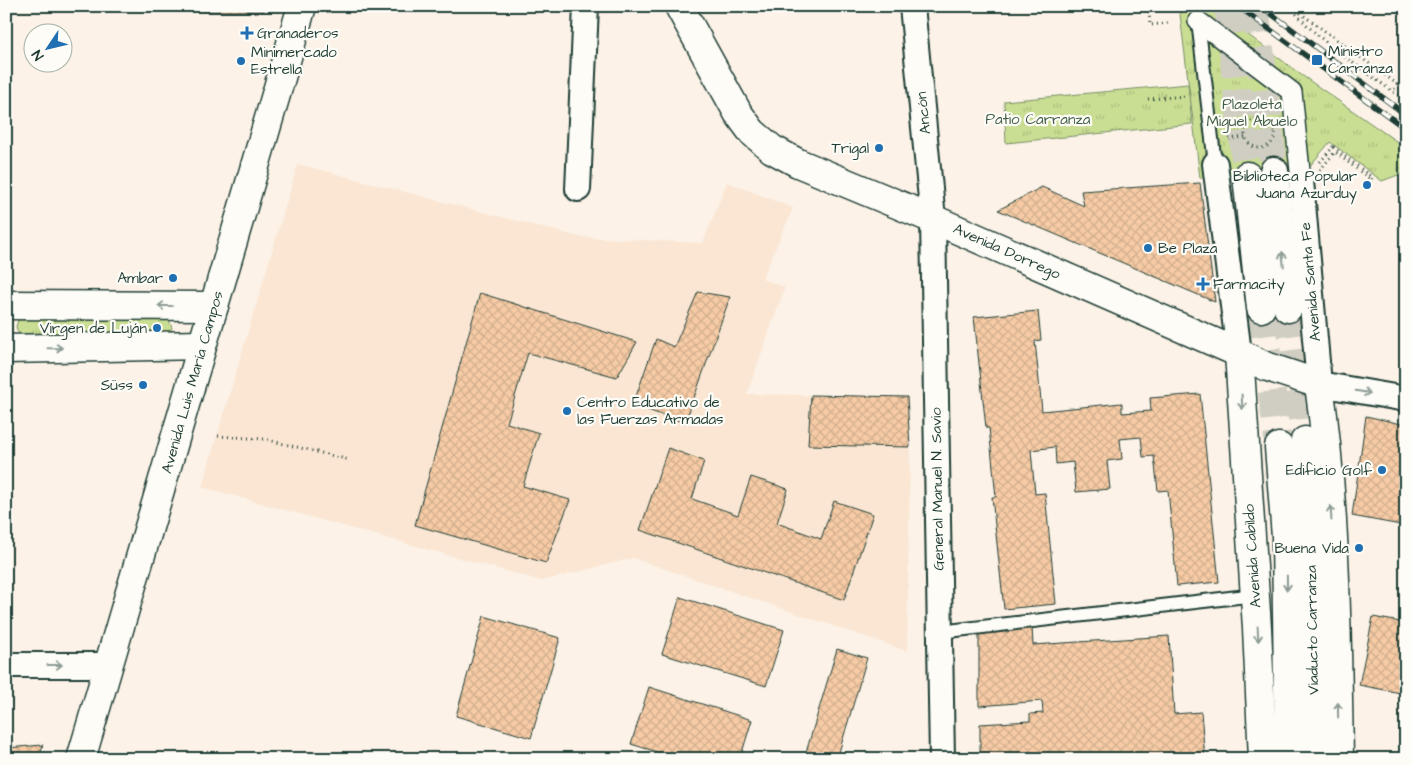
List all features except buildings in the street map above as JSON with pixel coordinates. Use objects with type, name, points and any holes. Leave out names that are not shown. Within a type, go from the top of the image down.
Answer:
[{"type":"street","name":"Avenida Luis María Campos","points":[[81,759],[302,6]]},
{"type":"street","points":[[578,189],[586,6]]},
{"type":"street","name":"Avenida Dorrego","points":[[679,6],[738,113],[752,132],[772,149],[798,163],[1240,353],[1265,366],[1319,384],[1406,400]]},
{"type":"street","name":"Ancón","points":[[912,6],[933,220]]},
{"type":"street","points":[[1198,21],[1292,92],[1301,181]]},
{"type":"street","points":[[1215,164],[1240,353]]},
{"type":"street","points":[[1274,172],[1288,308]]},
{"type":"street","points":[[1247,176],[1261,308]]},
{"type":"street","name":"Avenida Santa Fe","points":[[1301,181],[1319,384]]},
{"type":"street","name":"General Manuel N. Savio","points":[[933,220],[942,759]]},
{"type":"street","points":[[6,306],[214,306]]},
{"type":"street","points":[[6,349],[202,345]]},
{"type":"street","name":"Avenida Cabildo","points":[[1240,353],[1255,595],[1262,759]]},
{"type":"street","points":[[1319,384],[1327,441],[1337,631],[1339,759]]},
{"type":"street","name":"Viaducto Carranza","points":[[1305,441],[1311,570],[1315,759]]},
{"type":"street","name":"Viaducto Carranza","points":[[1279,447],[1286,537],[1289,759]]},
{"type":"street","points":[[6,665],[109,665]]},
{"type":"lane","points":[[1198,21],[1215,164]]},
{"type":"lane","points":[[940,632],[1255,595]]},
{"type":"path","points":[[1291,6],[1298,16],[1327,42],[1406,102]]},
{"type":"path","points":[[1291,6],[1397,84],[1393,92]]},
{"type":"path","points":[[1149,12],[1150,25],[1168,23]]},
{"type":"path","points":[[1148,99],[1186,96]]},
{"type":"path","points":[[1260,117],[1268,119],[1274,126],[1273,141],[1268,146],[1261,148],[1253,147],[1246,142],[1244,134],[1246,125],[1252,119],[1260,117]]},
{"type":"path","points":[[1301,181],[1308,176],[1315,176],[1335,152],[1371,180],[1372,177],[1333,147],[1333,144]]},
{"type":"path","points":[[218,436],[264,439],[350,460]]},
{"type":"shaded area","name":"Centro Educativo de las Fuerzas Armadas","points":[[298,164],[579,237],[703,243],[727,182],[793,208],[762,279],[785,287],[747,394],[907,397],[910,447],[907,651],[633,558],[542,581],[202,487]]},
{"type":"green space","name":"Plazoleta Miguel Abuelo","points":[[1179,6],[1210,6],[1300,74],[1406,148],[1406,172],[1382,181],[1330,142],[1309,167],[1200,178]]},
{"type":"green space","name":"Patio Carranza","points":[[1188,84],[1192,124],[1006,143],[1004,101]]},
{"type":"green space","points":[[163,314],[169,320],[172,328],[168,336],[19,335],[16,327],[18,320],[24,316]]},
{"type":"tunnel","points":[[1228,6],[1247,176]]},
{"type":"tunnel","points":[[1255,6],[1274,171]]},
{"type":"tunnel","points":[[1261,308],[1279,447]]},
{"type":"tunnel","points":[[1288,308],[1305,441]]},
{"type":"railway","points":[[1238,6],[1406,129]]},
{"type":"railway","points":[[1261,6],[1406,115]]},
{"type":"place","name":"Granaderos","points":[[247,33]]},
{"type":"place","name":"Ministro Carranza","points":[[1317,60]]},
{"type":"place","name":"Minimercado Estrella","points":[[241,61]]},
{"type":"place","name":"Trigal","points":[[879,148]]},
{"type":"place","name":"Biblioteca Popular Juana Azurduy","points":[[1367,185]]},
{"type":"place","name":"Be Plaza","points":[[1148,248]]},
{"type":"place","name":"Ambar","points":[[173,278]]},
{"type":"place","name":"Farmacity","points":[[1203,284]]},
{"type":"place","name":"Virgen de Luján","points":[[157,328]]},
{"type":"place","name":"Süss","points":[[143,385]]},
{"type":"place","name":"Centro Educativo de las Fuerzas Armadas","points":[[567,411]]},
{"type":"place","name":"Edificio Golf","points":[[1382,470]]},
{"type":"place","name":"Buena Vida","points":[[1359,548]]}]
